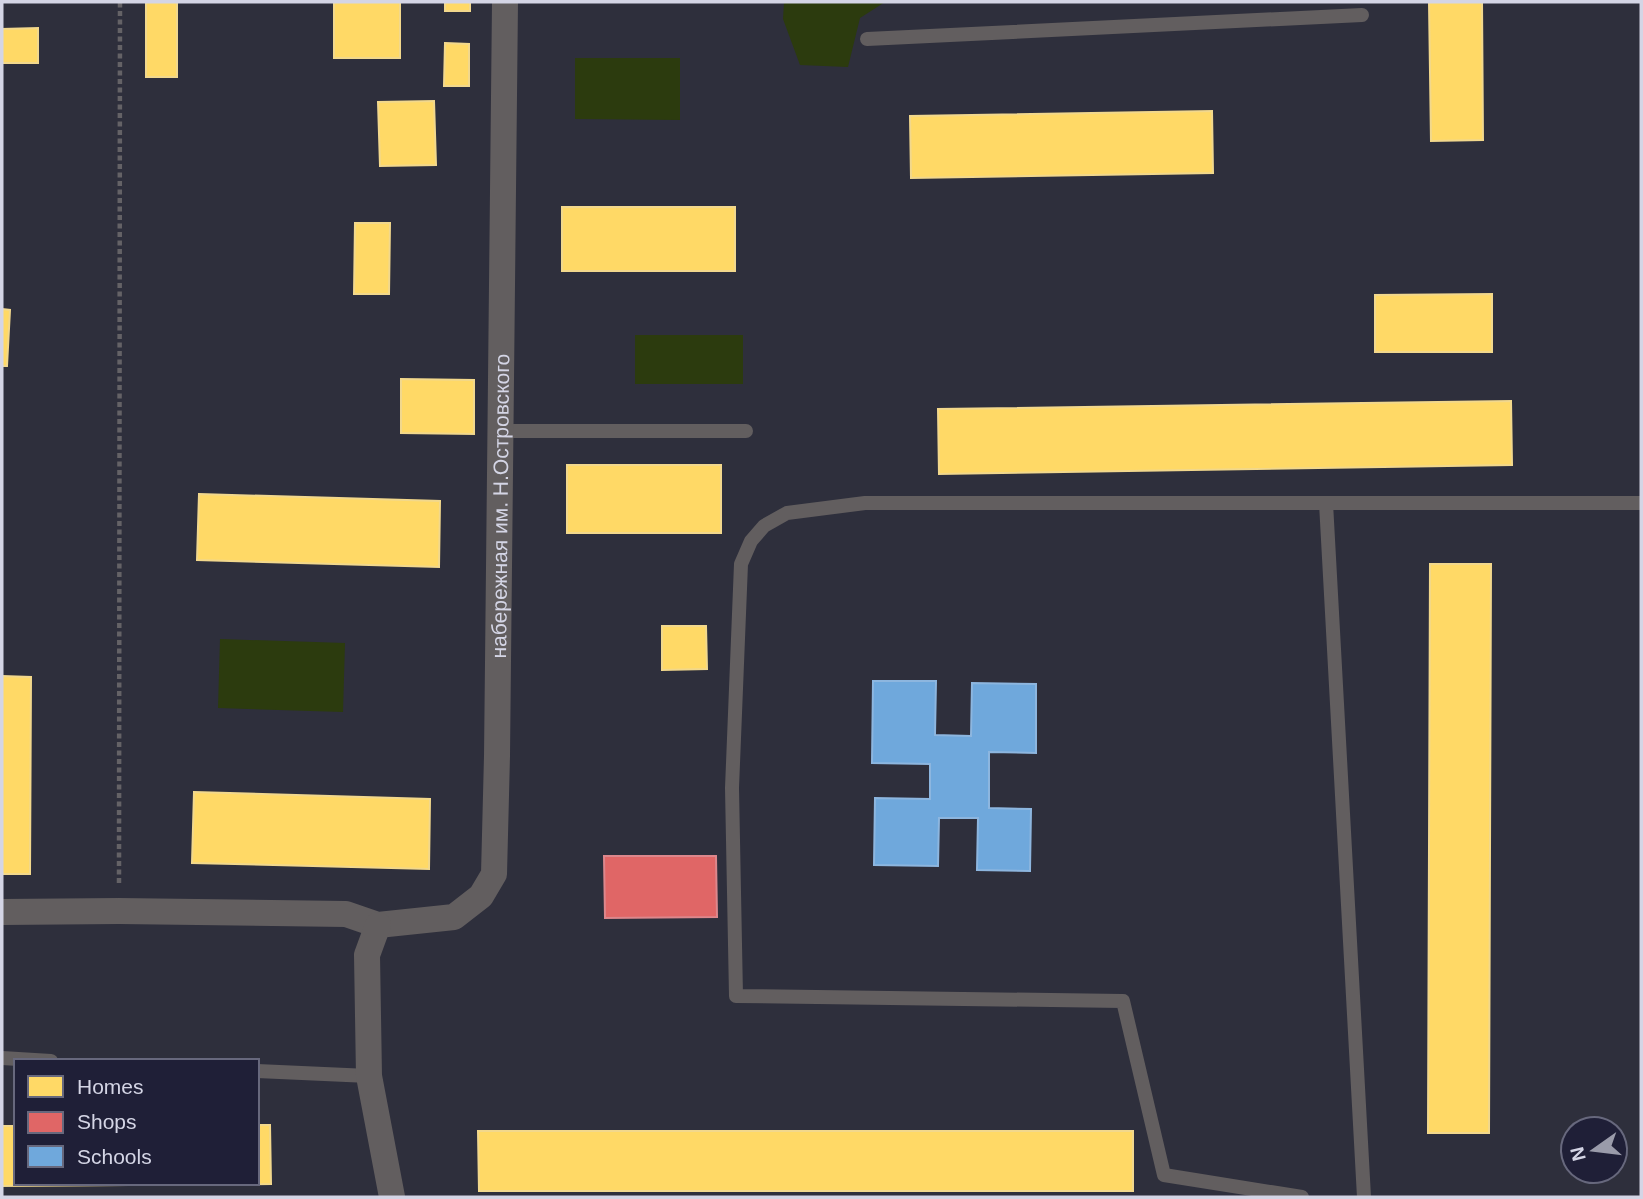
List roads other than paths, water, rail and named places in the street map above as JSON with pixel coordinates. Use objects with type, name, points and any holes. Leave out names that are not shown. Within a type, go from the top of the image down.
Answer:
[{"type":"street","name":"набережная им. Н.Островского","points":[[378,925],[454,917],[481,896],[494,874],[505,2]]},
{"type":"street","points":[[2,912],[346,914],[378,925],[367,955],[369,1076],[392,1197]]},
{"type":"lane","points":[[867,39],[1362,15]]},
{"type":"lane","points":[[501,431],[746,431]]},
{"type":"lane","points":[[1302,1197],[1164,1175],[1123,1001],[736,996],[732,788],[741,564],[751,541],[764,526],[787,513],[864,503],[1641,503]]},
{"type":"lane","points":[[1326,503],[1364,1197]]},
{"type":"lane","points":[[259,1071],[369,1076]]}]
